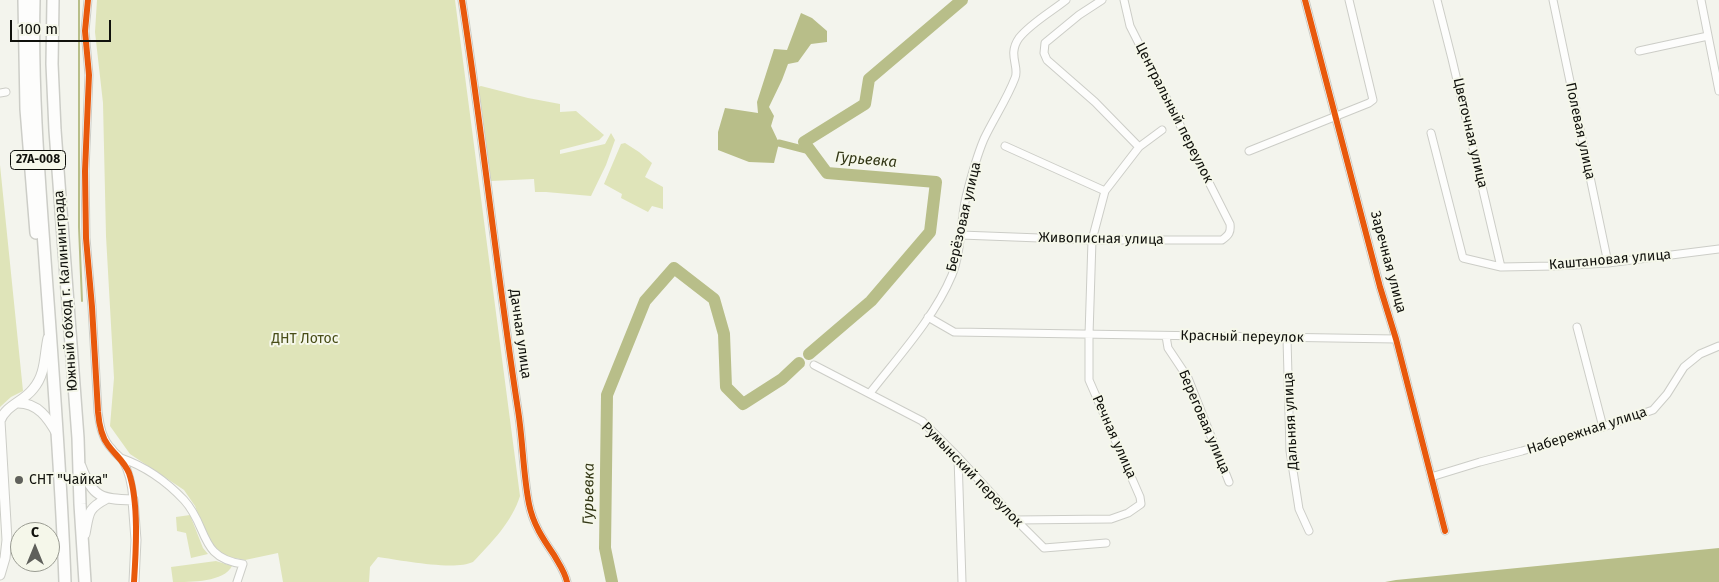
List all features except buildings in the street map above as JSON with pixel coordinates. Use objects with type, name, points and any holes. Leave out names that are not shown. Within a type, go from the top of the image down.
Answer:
[{"type":"highway","points":[[24,0],[29,158],[34,217],[49,319]]},
{"type":"highway","name":"Южный обход г. Калининграда","points":[[34,0],[34,96],[58,435],[65,582]]},
{"type":"highway","name":"Южный обход г. Калининграда","points":[[54,0],[52,64],[55,130],[85,582]]},
{"type":"street","points":[[88,0],[85,31],[89,76],[86,238],[99,423],[105,439],[114,452],[164,482],[186,501],[213,553],[232,562],[243,564],[237,582]]},
{"type":"street","name":"Дачная улица","points":[[462,0],[506,333],[521,430],[528,502],[539,532],[563,570],[567,582]]},
{"type":"street","name":"Берёзовая улица","points":[[870,394],[928,317],[944,292],[953,273],[961,235],[965,200],[973,168],[985,138],[1017,75],[1012,56],[1018,39],[1066,0]]},
{"type":"street","points":[[1102,0],[1079,15],[1045,43],[1044,53],[1047,60],[1095,102],[1139,147]]},
{"type":"street","name":"Центральный переулок","points":[[1124,0],[1130,26],[1230,224]]},
{"type":"street","name":"Заречная улица","points":[[1305,0],[1337,115],[1380,287],[1396,339],[1445,531]]},
{"type":"street","points":[[1249,151],[1373,100],[1349,0]]},
{"type":"street","name":"Цветочная улица","points":[[1437,0],[1501,267]]},
{"type":"street","name":"Полевая улица","points":[[1553,0],[1608,263]]},
{"type":"street","points":[[1701,0],[1719,91]]},
{"type":"street","points":[[1639,51],[1708,36]]},
{"type":"street","name":"Центральный переулок","points":[[1092,240],[1105,191],[1139,147],[1162,130]]},
{"type":"street","name":"Каштановая улица","points":[[1431,133],[1463,258],[1501,267],[1555,266],[1608,263],[1719,250]]},
{"type":"street","points":[[1005,146],[1105,191]]},
{"type":"street","name":"Живописная улица","points":[[961,235],[1092,240],[1222,240],[1229,235],[1231,230],[1230,224]]},
{"type":"street","name":"Речная улица","points":[[1016,520],[1111,519],[1128,513],[1141,504],[1140,497],[1089,380],[1092,240]]},
{"type":"street","name":"Красный переулок","points":[[928,317],[954,332],[1396,339]]},
{"type":"street","points":[[1577,327],[1603,427]]},
{"type":"street","points":[[0,575],[5,558],[7,540],[0,421],[8,408],[18,403],[33,390],[42,375],[50,332]]},
{"type":"street","name":"Береговая улица","points":[[1166,336],[1168,348],[1188,378],[1229,482]]},
{"type":"street","name":"Дальняя улица","points":[[1287,338],[1290,451],[1299,509],[1309,531]]},
{"type":"street","name":"Набережная улица","points":[[1431,477],[1603,427],[1653,410],[1667,394],[1684,367],[1700,354],[1719,346]]},
{"type":"street","name":"Румынский переулок","points":[[814,364],[922,421],[1044,548],[1106,543]]},
{"type":"street","points":[[18,403],[33,406],[40,411],[58,435]]},
{"type":"street","points":[[120,457],[130,478],[133,500],[136,540],[134,582]]},
{"type":"street","points":[[958,457],[962,582]]},
{"type":"street","points":[[78,461],[90,486],[96,493],[106,499],[133,500]]},
{"type":"street","points":[[82,545],[90,512],[95,505],[106,499]]},
{"type":"green space","name":"ДНТ Лотос","points":[[97,0],[455,0],[520,496],[512,515],[494,540],[473,562],[440,565],[378,557],[370,567],[369,582],[283,582],[278,553],[245,560],[219,555],[206,536],[195,506],[184,490],[130,454],[110,426],[114,378],[106,236],[103,103],[95,32]]},
{"type":"green space","points":[[481,86],[560,104],[560,112],[576,111],[604,135],[599,140],[560,150],[560,154],[605,144],[611,133],[615,140],[606,165],[591,196],[535,192],[534,179],[491,181],[478,87]]},
{"type":"green space","points":[[625,143],[652,163],[645,177],[663,187],[663,209],[652,206],[648,212],[621,198],[622,194],[604,184],[621,144]]},
{"type":"green space","points":[[0,165],[23,391],[11,397],[0,407]]},
{"type":"green space","points":[[190,515],[203,548],[208,554],[191,558],[186,533],[177,531],[176,517]]},
{"type":"green space","points":[[216,561],[232,566],[228,571],[215,578],[173,582],[171,567]]},
{"type":"shaded area","points":[[801,13],[812,18],[827,31],[827,42],[811,44],[798,62],[788,64],[769,107],[774,116],[771,126],[779,143],[774,163],[749,162],[718,150],[718,132],[725,108],[758,113],[757,102],[774,49],[787,50]]},
{"type":"shaded area","points":[[1719,548],[1719,582],[1385,582],[1396,580]]},
{"type":"waterway","points":[[79,0],[79,227],[82,301]]},
{"type":"waterway","name":"Гурьевка","points":[[809,354],[871,301],[930,232],[936,182],[827,173],[804,142],[865,104],[869,79],[962,0]]},
{"type":"waterway","points":[[779,143],[810,151]]},
{"type":"waterway","name":"Гурьевка","points":[[612,582],[605,548],[607,395],[645,301],[674,268],[714,299],[724,334],[726,387],[743,404],[782,379],[799,363]]},
{"type":"cycle path","points":[[88,0],[85,31],[89,75],[85,171],[86,238],[98,412],[104,438],[127,469],[132,485],[136,512],[134,582]]},
{"type":"cycle path","points":[[462,0],[520,422],[529,504],[536,525],[562,568],[567,582]]},
{"type":"cycle path","points":[[1305,0],[1380,287],[1396,339],[1445,531]]},
{"type":"place","name":"СНТ \"Чайка\"","points":[[19,480]]}]
